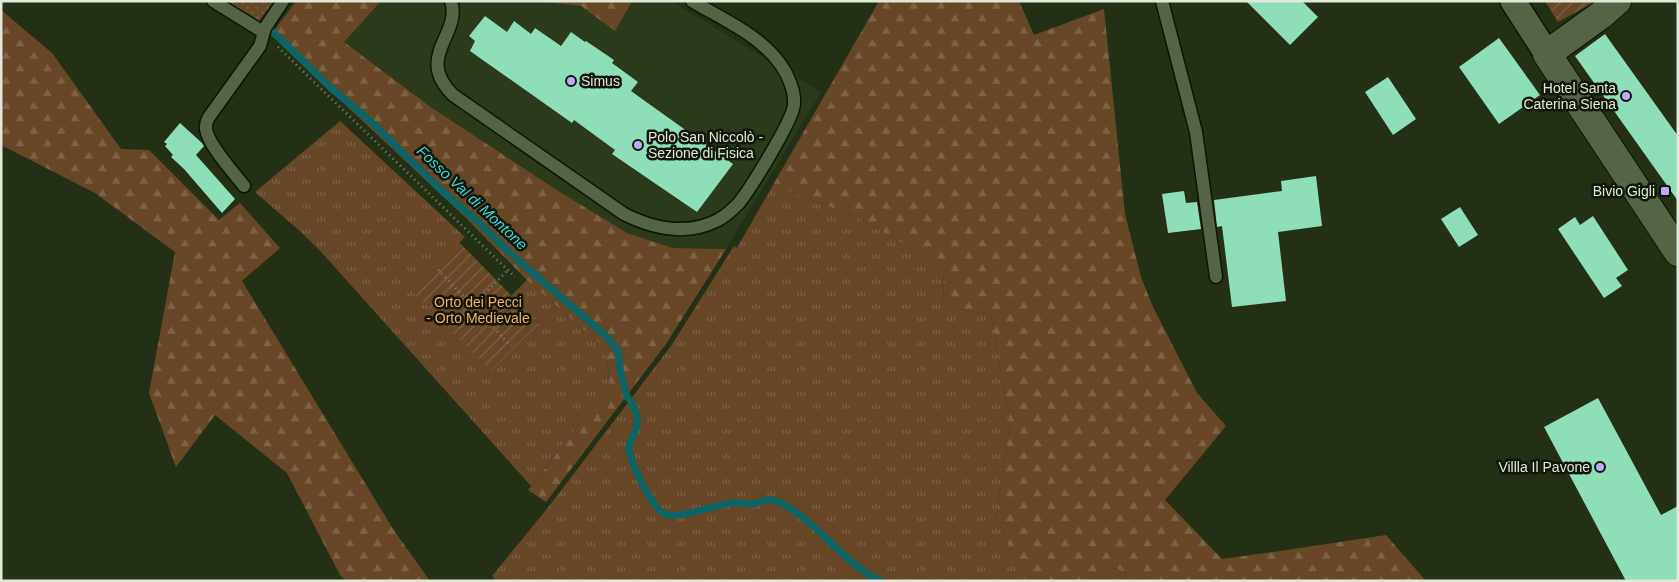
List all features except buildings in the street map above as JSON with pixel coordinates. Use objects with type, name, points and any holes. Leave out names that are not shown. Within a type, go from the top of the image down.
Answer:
[{"type":"main road","points":[[1617,1],[1547,54],[1678,252]]},
{"type":"street","points":[[1513,1],[1547,54]]},
{"type":"lane","points":[[213,1],[263,32]]},
{"type":"lane","points":[[244,186],[213,145],[207,132],[206,124],[209,117],[260,46],[263,32],[283,1]]},
{"type":"lane","points":[[451,1],[453,16],[438,54],[438,64],[442,80],[446,88],[453,95],[624,214],[655,227],[685,229],[700,227],[720,219],[739,203],[785,129],[793,112],[794,104],[793,91],[781,65],[764,46],[740,29],[692,1]]},
{"type":"lane","points":[[1162,1],[1196,132],[1216,277]]},
{"type":"path","points":[[263,32],[515,277]]},
{"type":"path","points":[[438,270],[511,346]]},
{"type":"path","points":[[453,326],[508,270]]},
{"type":"shaded area","name":"Polo San Niccolò - Sezione di Fisica","points":[[381,1],[536,1],[581,6],[615,31],[632,1],[671,1],[821,92],[726,249],[673,248],[627,233],[545,183],[432,108],[344,42]]},
{"type":"green space","points":[[225,1],[274,1],[258,22]]},
{"type":"green space","points":[[296,1],[381,1],[344,42],[432,108],[552,187],[627,233],[673,248],[726,249],[666,344],[546,502],[528,490],[610,386],[606,349],[527,280],[465,217],[271,35]]},
{"type":"green space","points":[[536,1],[632,1],[615,31],[581,6]]},
{"type":"green space","points":[[879,1],[1019,1],[1034,35],[1104,9],[1125,214],[1141,277],[1153,307],[1197,393],[1226,426],[1165,500],[1222,559],[1386,535],[1426,581],[1140,581],[1116,568],[1082,579],[1082,581],[1025,581],[996,517],[1010,424],[991,315],[944,306],[943,267],[859,218],[773,185]]},
{"type":"green space","points":[[1545,1],[1596,1],[1558,22]]},
{"type":"green space","points":[[1,10],[52,53],[121,149],[149,150],[219,220],[240,203],[280,248],[242,281],[393,529],[430,581],[346,581],[340,575],[287,473],[215,415],[176,467],[149,393],[175,252],[95,193],[1,145]]},
{"type":"green space","points":[[340,121],[465,237],[411,290],[539,324],[511,296],[527,280],[606,349],[610,386],[531,486],[323,254],[255,192]]},
{"type":"green space","points":[[773,185],[859,218],[943,267],[944,306],[991,315],[1010,424],[996,517],[1025,581],[492,581],[494,578],[492,576],[550,505],[671,346],[734,246],[737,248]]},
{"type":"green space","name":"Orto dei Pecci - Orto Medievale","points":[[459,242],[539,324],[491,371],[411,290]]},
{"type":"green space","points":[[1116,568],[1140,581],[1082,581],[1081,579]]},
{"type":"waterway","name":"Fosso Val di Montone","points":[[273,32],[510,253],[606,336],[618,351],[620,370],[627,397]]},
{"type":"waterway","name":"Fosso Val di Montone","points":[[630,400],[637,421],[629,446],[632,461],[647,492],[658,509],[663,513],[677,515],[726,504],[753,504],[766,500],[779,502],[811,524],[859,568],[881,581]]},
{"type":"place","name":"Simus","points":[[571,81]]},
{"type":"place","name":"Hotel Santa Caterina Siena","points":[[1626,96]]},
{"type":"place","name":"Polo San Niccolò - Sezione di Fisica","points":[[638,145]]},
{"type":"place","name":"Bivio Gigli","points":[[1665,191]]},
{"type":"place","name":"Villla Il Pavone","points":[[1600,467]]}]
